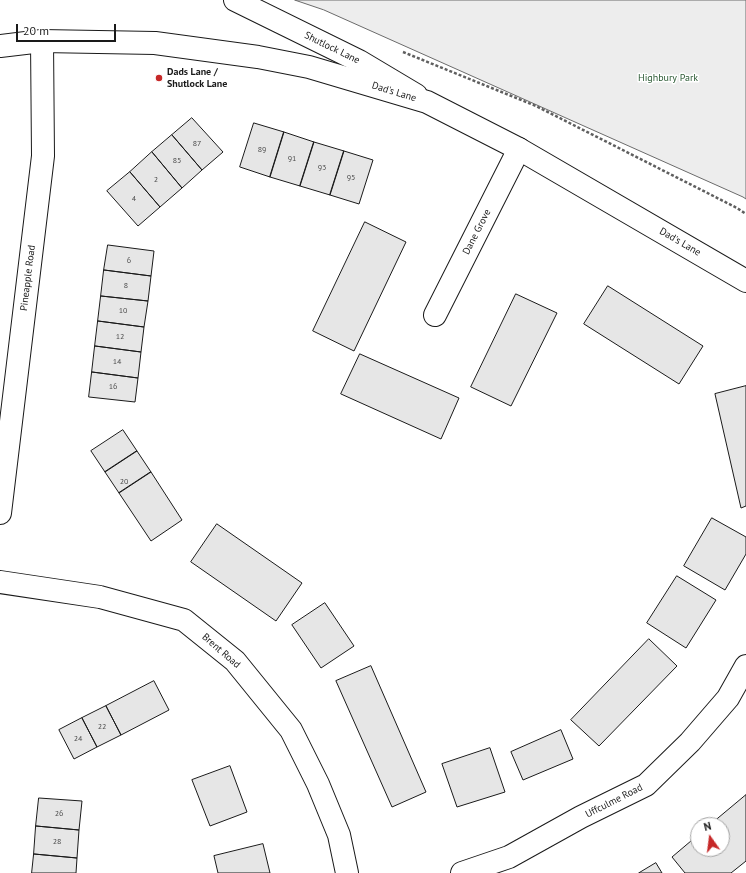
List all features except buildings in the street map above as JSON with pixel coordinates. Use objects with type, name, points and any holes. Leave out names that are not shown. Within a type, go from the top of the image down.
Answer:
[{"type":"street","name":"Shutlock Lane","points":[[235,0],[359,61],[427,102]]},
{"type":"street","name":"Dad's Lane","points":[[0,46],[42,41],[155,43],[258,57],[309,67],[427,102],[519,149],[746,281]]},
{"type":"street","name":"Pineapple Road","points":[[0,513],[43,156],[42,41]]},
{"type":"street","name":"Dane Grove","points":[[435,315],[519,149]]},
{"type":"street","name":"Brent Road","points":[[0,582],[100,597],[184,620],[235,661],[291,730],[318,784],[338,835],[347,873]]},
{"type":"street","name":"Uffculme Road","points":[[462,873],[509,856],[646,785],[690,742],[728,698],[746,666]]},
{"type":"path","points":[[397,49],[536,106],[737,208],[746,214]]},
{"type":"shaded area","name":"Highbury Park","points":[[295,0],[746,0],[746,199],[324,10]]},
{"type":"place","name":"Dads Lane / Shutlock Lane","points":[[159,78]]}]
